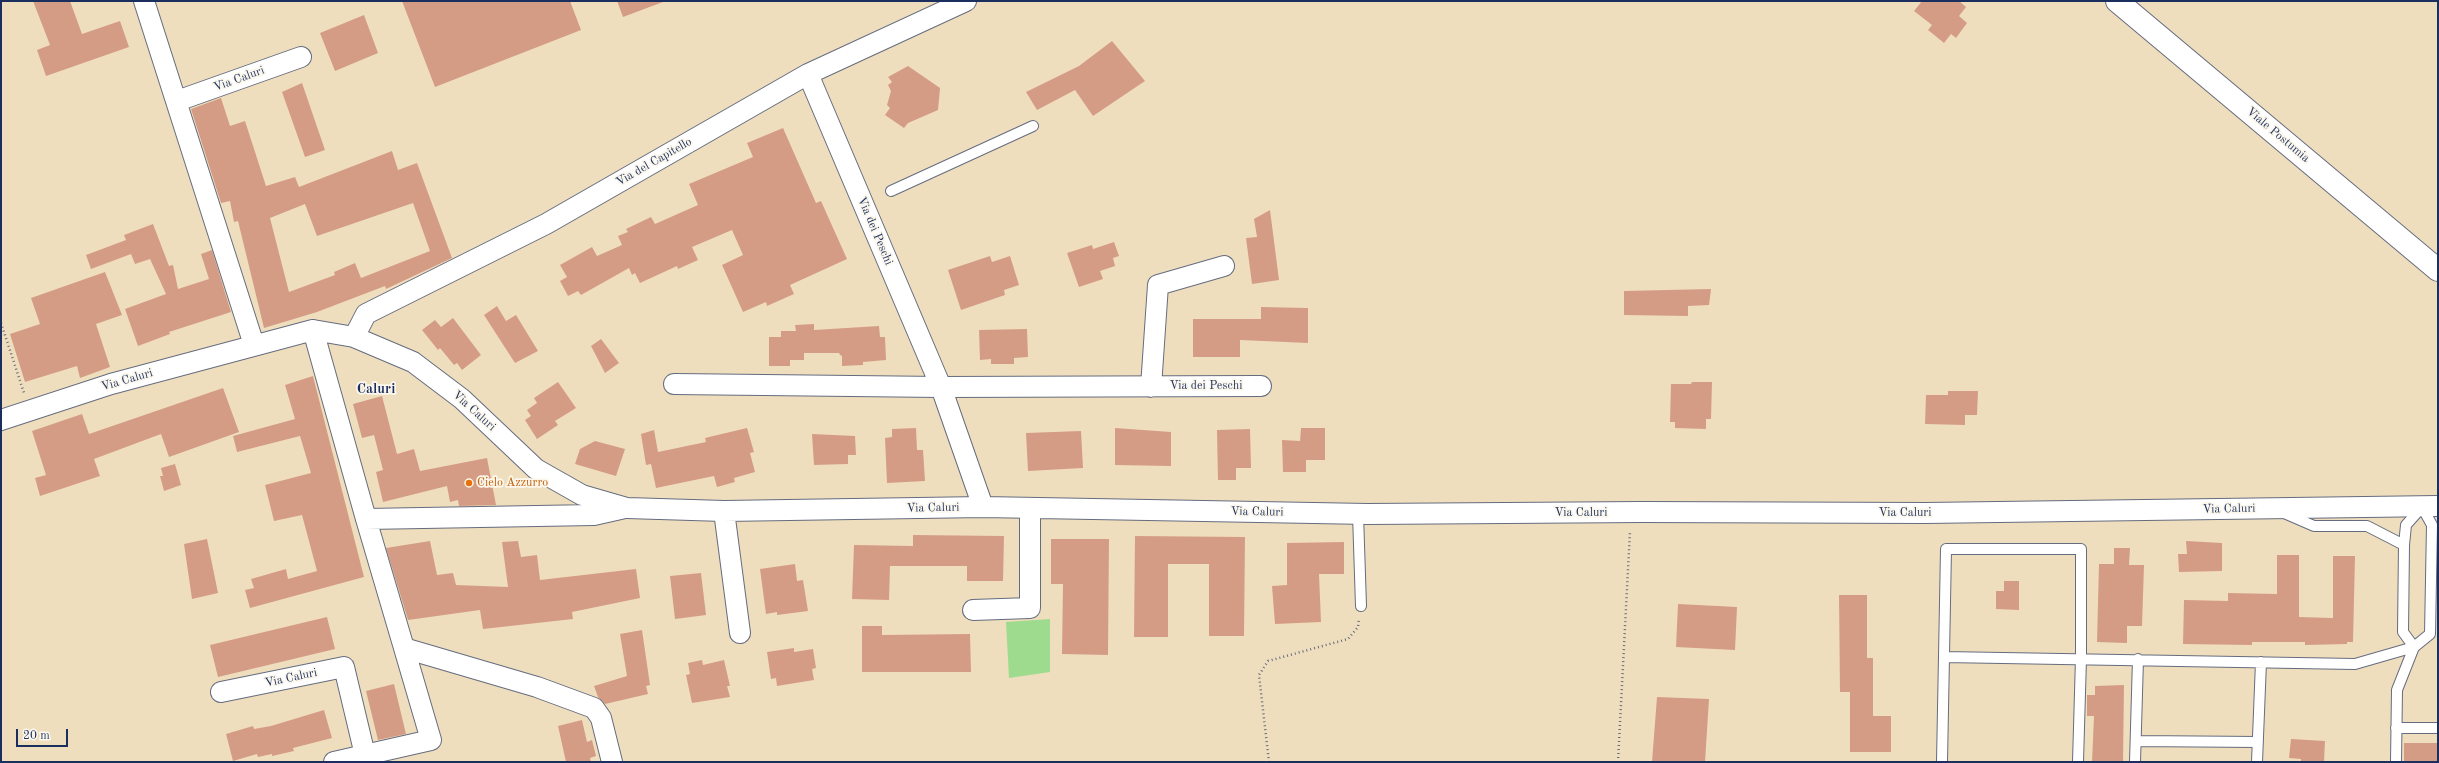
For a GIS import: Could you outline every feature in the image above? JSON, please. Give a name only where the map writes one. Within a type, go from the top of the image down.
[{"type":"main road","name":"Viale Postumia","points":[[2117,1],[2438,270]]},
{"type":"street","points":[[144,1],[178,101],[254,345]]},
{"type":"street","name":"Via del Capitello","points":[[354,337],[366,314],[546,224],[808,74],[966,1]]},
{"type":"street","name":"Via Caluri","points":[[178,101],[301,57]]},
{"type":"street","name":"Via dei Peschi","points":[[808,74],[941,387],[984,507]]},
{"type":"street","name":"Via dei Peschi","points":[[1151,387],[1158,286],[1224,266]]},
{"type":"street","points":[[313,330],[366,519],[431,740],[334,762]]},
{"type":"street","name":"Via Caluri","points":[[1,420],[111,384],[313,330],[354,337],[413,362],[462,399],[536,469],[582,494],[626,508]]},
{"type":"street","name":"Via dei Peschi","points":[[674,384],[941,387],[1261,386]]},
{"type":"street","name":"Via Caluri","points":[[366,519],[594,515],[626,508],[724,511],[984,507],[1358,514],[1631,512],[1925,513],[2430,507]]},
{"type":"street","points":[[973,610],[1030,608],[1030,508]]},
{"type":"street","points":[[724,511],[740,633]]},
{"type":"street","points":[[404,648],[537,688],[594,708],[600,718],[612,762]]},
{"type":"street","name":"Via Caluri","points":[[221,692],[344,667],[364,755]]},
{"type":"lane","points":[[891,191],[1034,126]]},
{"type":"lane","points":[[2414,648],[2404,632],[2404,545],[2406,525],[2430,507]]},
{"type":"lane","points":[[1944,657],[2081,658],[2355,664],[2414,648],[2430,634],[2432,525],[2430,507]]},
{"type":"lane","points":[[2275,509],[2314,526],[2367,526],[2404,545]]},
{"type":"lane","points":[[1358,514],[1361,606]]},
{"type":"lane","points":[[1942,762],[1946,549],[2082,549],[2078,762]]},
{"type":"lane","points":[[2431,571],[2438,561]]},
{"type":"lane","points":[[2396,762],[2397,690],[2414,648]]},
{"type":"lane","points":[[2135,762],[2138,659]]},
{"type":"lane","points":[[2257,762],[2261,662]]},
{"type":"lane","points":[[2396,728],[2438,728]]},
{"type":"lane","points":[[2136,741],[2258,742]]},
{"type":"path","points":[[1,323],[30,410]]},
{"type":"path","points":[[1618,762],[1631,512]]},
{"type":"path","points":[[1269,762],[1259,675],[1268,661],[1348,639],[1358,627],[1361,606]]},
{"type":"green space","points":[[1050,619],[1050,672],[1009,678],[1006,622]]},
{"type":"building","points":[[33,1],[70,1],[82,34],[120,21],[129,47],[46,76],[37,50],[50,45]]},
{"type":"building","points":[[402,1],[570,1],[581,30],[435,87]]},
{"type":"building","points":[[617,1],[663,1],[663,2],[623,17]]},
{"type":"building","points":[[1922,1],[1959,1],[1966,7],[1959,16],[1967,23],[1956,38],[1951,34],[1944,43],[1928,30],[1932,25],[1914,11]]},
{"type":"building","points":[[364,15],[378,53],[335,71],[320,33]]},
{"type":"building","points":[[1112,41],[1145,81],[1093,116],[1075,90],[1037,110],[1026,92],[1079,66]]},
{"type":"building","points":[[908,66],[940,88],[938,110],[908,123],[904,128],[885,115],[890,108],[887,105],[891,91],[888,85],[892,82],[888,77]]},
{"type":"building","points":[[302,83],[325,150],[305,157],[282,92]]},
{"type":"building","points":[[221,98],[230,126],[245,121],[266,186],[295,177],[299,187],[392,151],[398,170],[417,163],[452,258],[386,289],[385,286],[317,312],[264,328],[238,221],[234,222],[230,201],[221,203],[191,109]],"holes":[[[413,203],[430,251],[361,278],[355,263],[334,272],[335,275],[289,292],[270,218],[305,204],[317,236]]]},
{"type":"building","points":[[783,128],[816,203],[821,201],[847,259],[790,285],[794,294],[767,306],[766,302],[743,312],[722,265],[743,255],[732,230],[692,247],[698,260],[678,269],[677,266],[640,283],[635,273],[632,275],[629,268],[581,295],[578,291],[568,296],[560,281],[567,277],[560,265],[592,247],[597,256],[622,245],[618,236],[628,232],[626,229],[651,217],[655,224],[698,205],[689,184],[753,157],[747,143]]},
{"type":"building","points":[[1270,210],[1279,280],[1252,284],[1246,238],[1257,237],[1254,219]]},
{"type":"building","points":[[153,224],[169,266],[173,265],[178,289],[209,279],[201,254],[212,250],[231,312],[169,332],[170,334],[138,346],[125,309],[166,294],[150,259],[135,264],[131,254],[91,269],[86,255],[126,240],[124,235]]},
{"type":"building","points":[[1114,242],[1119,256],[1113,258],[1115,266],[1100,271],[1103,279],[1079,287],[1067,253],[1092,245],[1093,249]]},
{"type":"building","points":[[990,256],[992,262],[1010,256],[1019,285],[1004,290],[1005,295],[961,310],[948,270]]},
{"type":"building","points":[[105,272],[122,315],[96,324],[110,367],[80,378],[77,366],[25,382],[10,334],[40,324],[31,298]]},
{"type":"building","points":[[1711,289],[1709,305],[1688,306],[1688,316],[1624,315],[1624,291]]},
{"type":"building","points":[[497,306],[506,321],[516,315],[538,351],[515,363],[484,315]]},
{"type":"building","points":[[1261,307],[1308,308],[1308,343],[1240,340],[1240,357],[1193,357],[1193,319],[1261,319]]},
{"type":"building","points":[[453,318],[481,355],[462,370],[457,363],[454,365],[440,348],[438,350],[422,330],[435,320],[441,327]]},
{"type":"building","points":[[814,324],[814,330],[879,326],[880,337],[885,337],[886,360],[863,362],[863,365],[842,366],[842,356],[839,353],[804,353],[804,360],[790,360],[790,366],[769,366],[769,337],[781,337],[781,331],[796,331],[795,325]]},
{"type":"building","points":[[1027,329],[1028,357],[1014,358],[1014,364],[991,364],[991,359],[980,360],[979,330]]},
{"type":"building","points":[[601,339],[619,363],[605,373],[591,346]]},
{"type":"building","points":[[313,376],[364,577],[250,608],[245,590],[254,588],[251,579],[286,569],[288,579],[317,571],[302,515],[274,521],[265,485],[311,473],[300,436],[237,452],[233,436],[295,419],[285,385]]},
{"type":"building","points":[[558,382],[576,408],[555,421],[558,425],[537,439],[525,420],[531,416],[527,410],[537,403],[534,398]]},
{"type":"building","points":[[1692,382],[1712,382],[1711,419],[1706,419],[1706,429],[1675,428],[1675,422],[1670,422],[1671,384],[1691,384]]},
{"type":"building","points":[[223,388],[239,432],[169,457],[161,434],[94,459],[100,476],[40,496],[35,478],[46,475],[32,431],[82,414],[89,434]]},
{"type":"building","points":[[1948,391],[1978,391],[1977,415],[1965,415],[1965,425],[1925,424],[1926,395],[1948,395]]},
{"type":"building","points":[[382,396],[397,454],[414,449],[420,471],[487,458],[496,505],[459,506],[458,500],[450,502],[447,486],[383,502],[376,472],[383,470],[374,435],[362,438],[353,404]]},
{"type":"building","points":[[747,428],[754,452],[750,453],[755,472],[734,478],[735,482],[717,487],[714,476],[656,488],[651,464],[646,465],[641,434],[654,430],[658,452],[706,442],[705,438]]},
{"type":"building","points":[[916,428],[917,450],[923,450],[925,481],[887,483],[885,438],[892,437],[892,429]]},
{"type":"building","points":[[1115,428],[1171,432],[1171,466],[1115,465]]},
{"type":"building","points":[[1301,428],[1325,428],[1325,460],[1306,460],[1306,472],[1283,472],[1282,440],[1300,441]]},
{"type":"building","points":[[1250,429],[1251,468],[1236,468],[1236,480],[1218,480],[1217,430]]},
{"type":"building","points":[[1081,431],[1083,468],[1028,471],[1026,433]]},
{"type":"building","points":[[812,434],[855,436],[856,455],[848,455],[848,464],[814,465]]},
{"type":"building","points":[[595,441],[625,449],[616,476],[575,464],[580,449]]},
{"type":"building","points":[[175,464],[181,485],[164,491],[160,476],[163,476],[161,468]]},
{"type":"building","points":[[913,535],[1004,536],[1003,581],[967,581],[967,566],[890,566],[889,600],[852,599],[854,545],[913,546]]},
{"type":"building","points":[[1135,536],[1245,537],[1244,636],[1209,636],[1209,564],[1168,564],[1168,637],[1134,637]]},
{"type":"building","points":[[207,539],[218,593],[192,599],[184,544]]},
{"type":"building","points":[[1051,539],[1109,539],[1108,655],[1062,654],[1063,584],[1051,584]]},
{"type":"building","points":[[430,541],[437,575],[453,573],[456,585],[508,587],[502,542],[518,541],[521,557],[537,555],[540,580],[636,569],[640,598],[572,612],[573,619],[483,629],[480,610],[408,620],[386,548]]},
{"type":"building","points":[[2186,541],[2222,543],[2222,571],[2179,572],[2178,554],[2187,554]]},
{"type":"building","points":[[1344,542],[1344,574],[1319,574],[1321,622],[1275,624],[1272,586],[1287,585],[1287,543]]},
{"type":"building","points":[[2114,548],[2130,548],[2129,565],[2144,565],[2142,626],[2127,626],[2127,643],[2097,642],[2099,564],[2114,564]]},
{"type":"building","points":[[2277,555],[2299,555],[2299,617],[2333,618],[2333,556],[2355,556],[2353,642],[2347,642],[2347,644],[2305,645],[2305,642],[2252,642],[2252,645],[2183,644],[2184,600],[2228,601],[2228,593],[2277,594]]},
{"type":"building","points":[[795,564],[797,581],[803,580],[808,611],[777,615],[777,612],[766,614],[760,569]]},
{"type":"building","points":[[701,573],[706,615],[675,619],[670,576]]},
{"type":"building","points":[[2004,581],[2019,581],[2019,610],[1996,609],[1996,591],[2004,591]]},
{"type":"building","points":[[1839,595],[1867,595],[1867,658],[1873,658],[1873,716],[1891,716],[1891,752],[1850,752],[1850,692],[1840,692]]},
{"type":"building","points":[[1678,604],[1737,607],[1735,650],[1676,647]]},
{"type":"building","points":[[327,617],[335,649],[218,677],[210,645]]},
{"type":"building","points":[[862,626],[882,626],[882,635],[970,634],[971,672],[862,672]]},
{"type":"building","points":[[642,630],[650,685],[646,686],[648,694],[605,704],[598,697],[594,686],[627,676],[620,634]]},
{"type":"building","points":[[794,648],[794,652],[813,649],[816,668],[812,669],[814,680],[777,686],[776,678],[771,679],[767,652]]},
{"type":"building","points":[[702,660],[703,665],[724,660],[730,686],[727,686],[730,697],[692,703],[686,675],[690,674],[688,663]]},
{"type":"building","points":[[394,684],[406,734],[378,740],[366,691]]},
{"type":"building","points":[[2124,685],[2123,762],[2092,762],[2094,716],[2087,716],[2087,695],[2095,695],[2095,686]]},
{"type":"building","points":[[1657,697],[1709,699],[1705,762],[1652,762]]},
{"type":"building","points":[[324,710],[332,738],[293,748],[294,751],[272,756],[272,754],[258,757],[257,754],[233,761],[226,734],[253,726],[254,729],[271,726]]},
{"type":"building","points":[[582,720],[587,742],[592,740],[596,756],[590,758],[591,762],[566,762],[558,726]]},
{"type":"building","points":[[2291,739],[2325,741],[2324,762],[2301,762],[2301,759],[2289,758]]},
{"type":"building","points":[[2404,743],[2438,743],[2438,762],[2404,762]]},
{"type":"place","name":"Cielo Azzurro","points":[[469,483]]},
{"type":"district","name":"Caluri","points":[[376,389]]}]
